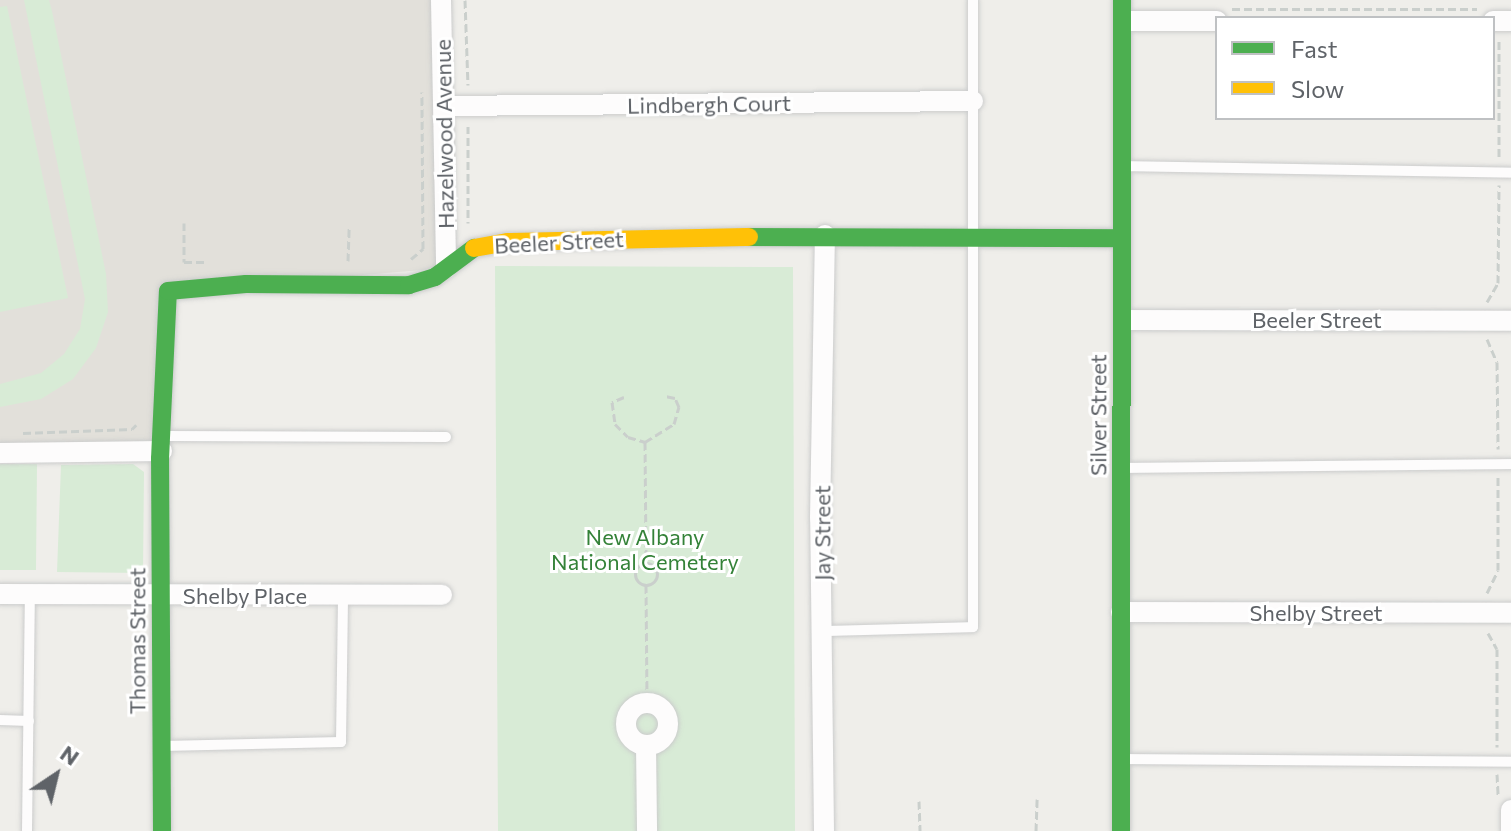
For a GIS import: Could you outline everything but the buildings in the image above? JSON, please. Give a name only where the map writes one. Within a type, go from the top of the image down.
[{"type":"street","name":"Hazelwood Avenue","points":[[441,0],[446,268]]},
{"type":"street","points":[[1123,10],[1220,15]]},
{"type":"street","name":"Silver Street","points":[[1121,831],[1123,10]]},
{"type":"street","name":"Lindbergh Court","points":[[444,106],[973,101]]},
{"type":"street","name":"Beeler Street","points":[[162,444],[168,291],[246,284],[409,285],[446,268],[472,248],[508,242],[825,235],[1122,238]]},
{"type":"street","name":"Jay Street","points":[[824,831],[825,235]]},
{"type":"street","name":"Beeler Street","points":[[1123,320],[1511,321]]},
{"type":"street","points":[[6,446],[162,444]]},
{"type":"street","name":"Thomas Street","points":[[162,444],[162,831]]},
{"type":"street","name":"Shelby Place","points":[[0,594],[442,595]]},
{"type":"street","name":"Shelby Street","points":[[1121,612],[1511,613]]},
{"type":"street","points":[[647,702],[660,707],[669,724],[664,737],[646,745],[629,736],[626,723],[635,706],[647,702]]},
{"type":"street","points":[[646,745],[647,831]]},
{"type":"street","points":[[1504,806],[1511,831]]},
{"type":"lane","points":[[822,631],[973,627],[976,236],[973,0]]},
{"type":"lane","points":[[1122,166],[1511,173]]},
{"type":"lane","points":[[162,444],[446,437]]},
{"type":"lane","points":[[1122,468],[1511,464]]},
{"type":"lane","points":[[27,831],[30,594]]},
{"type":"lane","points":[[161,746],[341,742],[343,595]]},
{"type":"lane","points":[[0,720],[29,721]]},
{"type":"lane","points":[[1121,759],[1511,762]]},
{"type":"path","points":[[465,0],[468,89]]},
{"type":"path","points":[[1220,15],[1498,9],[1501,21],[1498,283],[1481,307]]},
{"type":"path","points":[[409,260],[423,249],[422,80]]},
{"type":"path","points":[[184,223],[184,262]]},
{"type":"path","points":[[348,261],[349,226]]},
{"type":"path","points":[[333,261],[363,261]]},
{"type":"path","points":[[176,266],[184,262],[214,262]]},
{"type":"path","points":[[624,397],[612,402],[615,424],[628,437],[645,442],[674,424],[679,407],[675,398],[665,396]]},
{"type":"path","points":[[6,446],[29,430],[132,429],[138,420]]},
{"type":"path","points":[[645,442],[646,563],[657,574],[646,585]]},
{"type":"path","points":[[646,563],[635,572],[646,585],[647,702]]},
{"type":"path","points":[[1482,628],[1497,649],[1497,761],[1504,806]]},
{"type":"path","points":[[1036,831],[1037,799]]},
{"type":"path","points":[[919,801],[920,831]]},
{"type":"shaded area","points":[[0,0],[440,0],[446,268],[169,291],[162,451],[0,452]]},
{"type":"green space","points":[[24,0],[49,0],[52,11],[106,274],[108,312],[96,348],[73,379],[41,399],[0,407],[0,384],[41,373],[64,354],[80,329],[85,299]]},
{"type":"green space","points":[[7,6],[68,298],[0,312],[0,7]]},
{"type":"green space","name":"New Albany National Cemetery","points":[[495,266],[793,267],[795,831],[498,831]]},
{"type":"green space","points":[[0,464],[37,464],[36,570],[0,570]]},
{"type":"green space","points":[[133,464],[144,472],[143,573],[57,572],[61,465]]},
{"type":"traffic: fast","points":[[1121,831],[1122,0]]},
{"type":"traffic: fast","points":[[749,237],[1122,238]]},
{"type":"traffic: fast","points":[[162,831],[160,459],[168,291],[246,284],[409,285],[435,277],[474,248]]},
{"type":"traffic: slow","points":[[474,248],[508,242],[749,237]]}]
